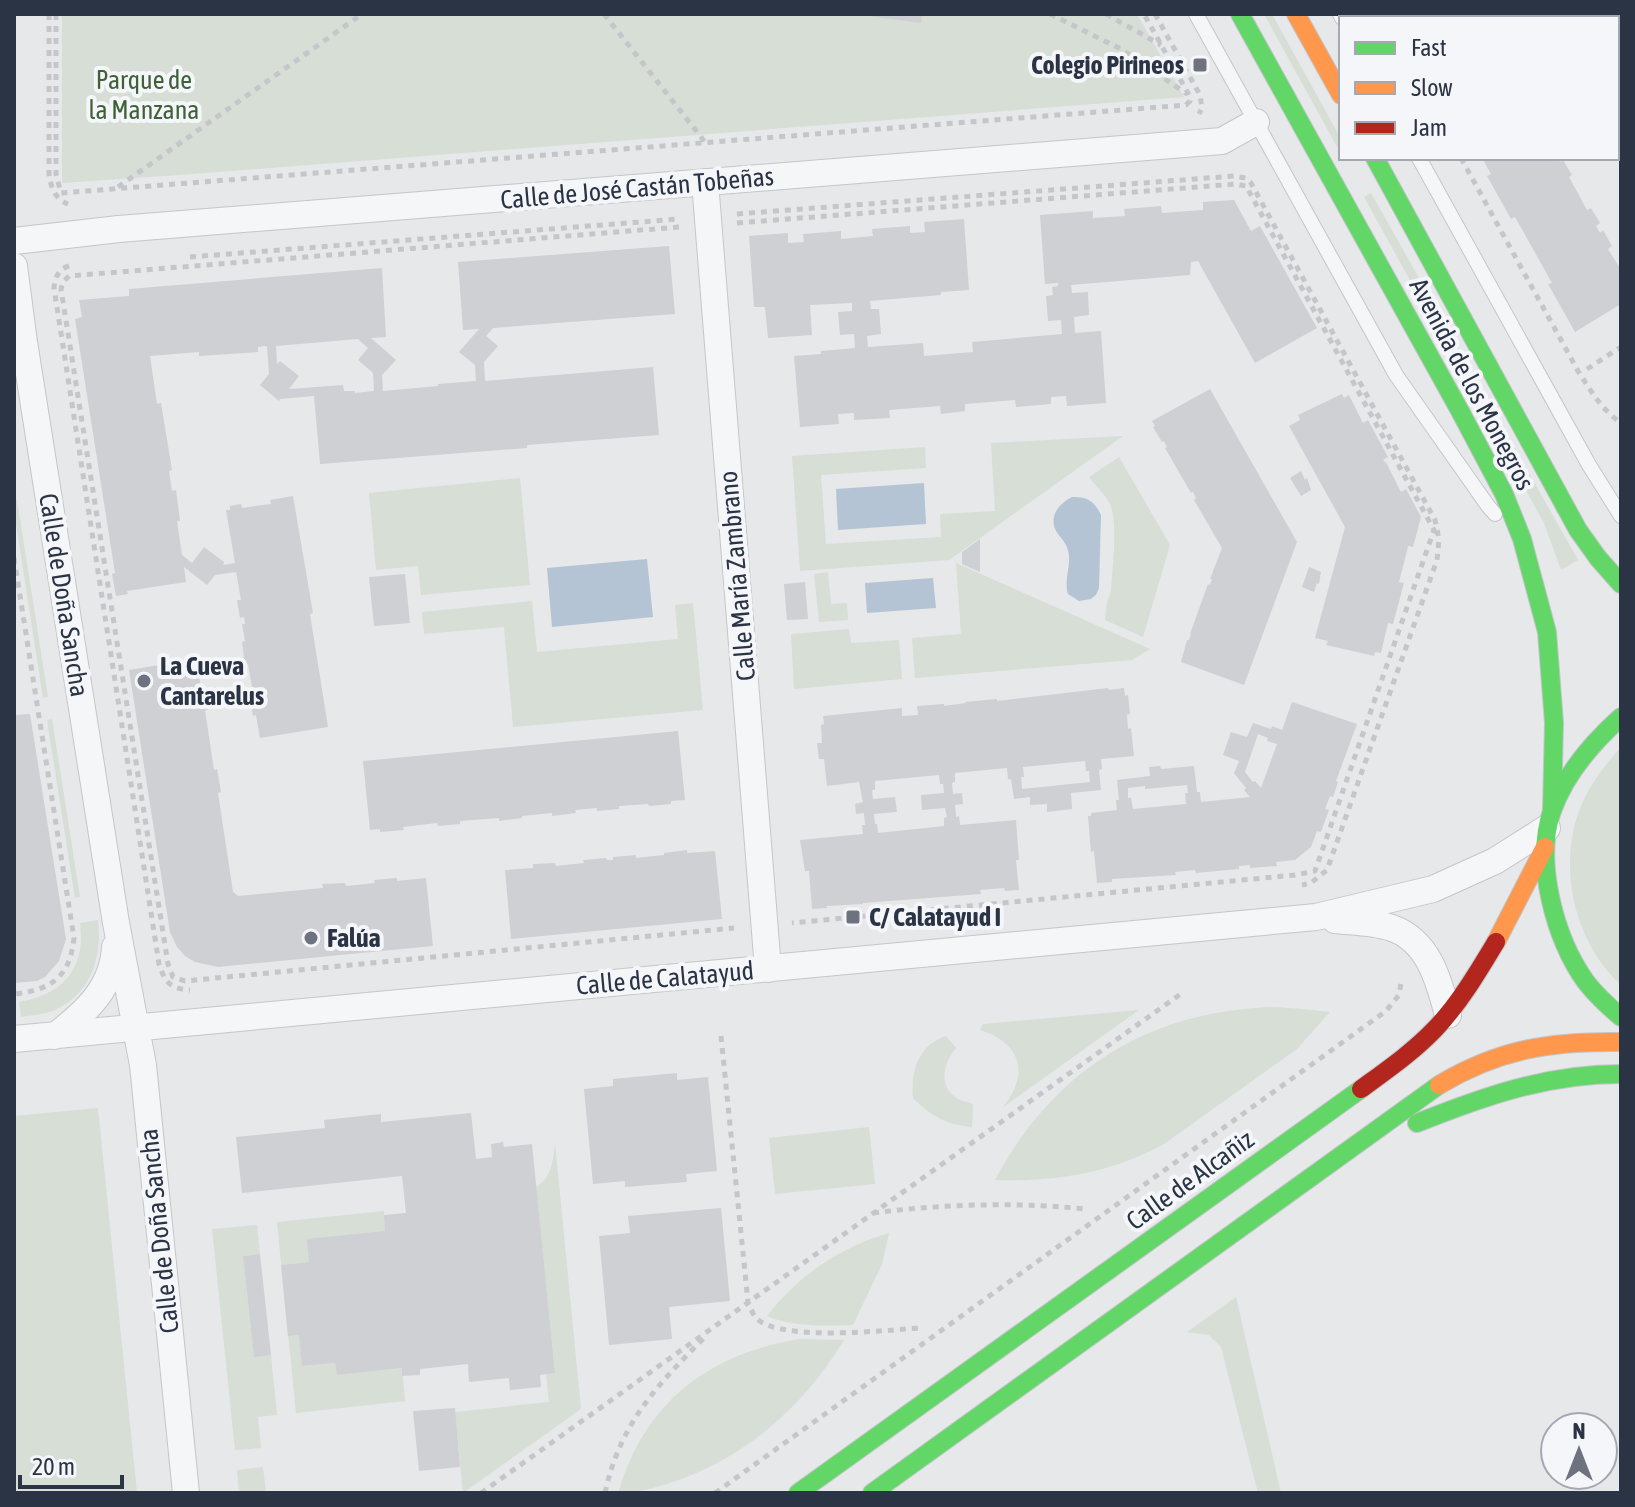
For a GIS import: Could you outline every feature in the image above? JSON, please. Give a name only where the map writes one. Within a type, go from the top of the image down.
[{"type":"main road","name":"Avenida de los Monegros","points":[[1240,14],[1460,411],[1504,494],[1522,539],[1547,632],[1552,679],[1554,723],[1548,884],[1553,911],[1562,938],[1579,971],[1598,997],[1621,1017]]},
{"type":"main road","points":[[1296,14],[1339,91]]},
{"type":"main road","name":"Avenida de los Monegros","points":[[1376,160],[1578,530],[1621,584]]},
{"type":"main road","name":"Calle de Alcañiz","points":[[798,1493],[1400,1061],[1427,1038],[1448,1015],[1485,962],[1517,905],[1566,781],[1601,736],[1621,717]]},
{"type":"main road","points":[[872,1493],[1440,1084],[1475,1065],[1507,1053],[1571,1043],[1621,1042]]},
{"type":"main road","points":[[1356,1146],[1480,1097],[1511,1088],[1576,1076],[1621,1074]]},
{"type":"street","name":"Calle de José Castán Tobeñas","points":[[14,241],[119,229],[1222,141],[1256,122]]},
{"type":"street","name":"Calle María Zambrano","points":[[705,182],[768,969]]},
{"type":"street","name":"Calle de Doña Sancha","points":[[14,266],[116,923],[143,1065],[186,1493]]},
{"type":"street","name":"Calle de Calatayud","points":[[14,1039],[1316,917],[1433,889],[1495,861],[1548,828]]},
{"type":"street","name":"Calle de Calatayud","points":[[1316,917],[1377,924],[1409,937],[1432,966],[1448,1015]]},
{"type":"street","name":"Calle de Doña Sancha","points":[[55,1036],[78,1019],[103,990],[114,956],[116,923]]},
{"type":"lane","points":[[1196,14],[1396,375],[1488,506],[1522,539]]},
{"type":"lane","points":[[1420,160],[1589,465],[1621,516]]},
{"type":"path","points":[[49,14],[49,174],[56,196],[74,206]]},
{"type":"path","points":[[56,14],[57,184],[61,193],[1186,105],[1190,101],[1189,95],[1144,14]]},
{"type":"path","points":[[115,189],[362,14]]},
{"type":"path","points":[[604,14],[706,143]]},
{"type":"path","points":[[1050,14],[1121,49],[1189,95]]},
{"type":"path","points":[[1106,14],[1162,46]]},
{"type":"path","points":[[1155,14],[1200,95],[1202,108],[1196,119]]},
{"type":"path","points":[[1462,160],[1584,382],[1597,403],[1621,423]]},
{"type":"path","points":[[1587,369],[1621,347]]},
{"type":"path","points":[[14,558],[74,938],[69,962],[55,981],[33,992],[14,994]]},
{"type":"path","points":[[715,1493],[1386,1011],[1399,995],[1402,975]]},
{"type":"path","points":[[481,1493],[1182,993]]},
{"type":"path","points":[[721,1036],[748,1302],[756,1318],[778,1329],[845,1332],[921,1328]]},
{"type":"path","points":[[872,1213],[1002,1204],[1086,1209]]},
{"type":"path","points":[[605,1493],[630,1425],[664,1379],[716,1325]]},
{"type":"green space","name":"Parque de la Manzana","points":[[62,14],[1137,14],[1184,97],[62,183]]},
{"type":"green space","points":[[1264,14],[1272,14],[1339,135],[1339,150]]},
{"type":"green space","points":[[1371,193],[1578,560],[1561,570],[1544,523],[1364,197]]},
{"type":"green space","points":[[1123,436],[949,560],[800,571],[792,456],[925,447],[926,468],[821,475],[826,544],[941,537],[940,514],[995,511],[991,443]]},
{"type":"green space","points":[[1119,457],[1170,545],[1143,637],[1105,620],[1111,591],[1114,520],[1109,502],[1089,477]]},
{"type":"green space","points":[[520,478],[530,585],[421,595],[418,566],[376,570],[369,493]]},
{"type":"green space","points":[[17,500],[48,697],[43,698],[14,510],[14,501]]},
{"type":"green space","points":[[956,563],[1150,649],[1132,660],[915,678],[912,638],[961,634]]},
{"type":"green space","points":[[828,572],[831,604],[847,603],[848,620],[819,622],[814,574]]},
{"type":"green space","points":[[532,601],[537,652],[678,639],[675,605],[693,603],[703,710],[513,727],[504,627],[424,634],[422,612]]},
{"type":"green space","points":[[849,629],[851,643],[899,640],[902,679],[794,689],[791,634]]},
{"type":"green space","points":[[52,719],[80,897],[75,898],[47,720]]},
{"type":"green space","points":[[1621,747],[1621,985],[1592,949],[1582,928],[1571,883],[1570,859],[1572,836],[1586,795]]},
{"type":"green space","points":[[98,920],[98,946],[93,970],[80,991],[55,1010],[21,1017],[19,1002],[48,993],[69,976],[79,953],[80,923]]},
{"type":"green space","points":[[1276,1007],[1330,1012],[1297,1049],[1164,1144],[1124,1162],[1082,1174],[995,1180],[1019,1141],[1046,1107],[1077,1077],[1110,1053],[1147,1034],[1187,1020],[1230,1011]]},
{"type":"green space","points":[[1139,1010],[1002,1108],[1016,1084],[1017,1062],[1005,1043],[980,1030],[983,1024]]},
{"type":"green space","points":[[946,1036],[956,1048],[945,1068],[945,1083],[953,1095],[973,1104],[972,1127],[940,1118],[913,1098],[913,1078],[918,1060],[936,1040]]},
{"type":"green space","points":[[98,1108],[137,1493],[14,1493],[14,1116]]},
{"type":"green space","points":[[869,1127],[875,1184],[775,1194],[769,1138]]},
{"type":"green space","points":[[555,1143],[581,1409],[463,1493],[455,1412],[549,1402],[546,1374],[555,1372],[536,1187],[549,1173]]},
{"type":"green space","points":[[384,1211],[385,1231],[309,1262],[281,1265],[277,1222]]},
{"type":"green space","points":[[257,1225],[260,1254],[243,1256],[254,1356],[271,1355],[277,1415],[258,1417],[261,1448],[235,1450],[212,1229]]},
{"type":"green space","points":[[889,1233],[882,1264],[853,1325],[798,1324],[767,1316],[779,1301],[821,1265],[853,1247]]},
{"type":"green space","points":[[1236,1297],[1281,1493],[1258,1493],[1221,1347],[1209,1335],[1187,1332]]},
{"type":"green space","points":[[299,1335],[303,1366],[335,1363],[337,1375],[402,1368],[405,1401],[296,1413],[288,1336]]},
{"type":"green space","points":[[799,1339],[844,1340],[813,1384],[776,1422],[733,1454],[709,1467],[660,1486],[618,1493],[645,1433],[684,1388],[736,1357]]},
{"type":"green space","points":[[263,1467],[266,1493],[239,1493],[237,1470]]},
{"type":"water","points":[[924,483],[926,524],[838,530],[836,489]]},
{"type":"water","points":[[1072,497],[1090,501],[1101,515],[1099,588],[1091,599],[1079,601],[1068,594],[1068,552],[1054,522],[1062,503]]},
{"type":"water","points":[[647,559],[653,617],[552,627],[547,568]]},
{"type":"water","points":[[933,578],[936,608],[867,613],[865,583]]},
{"type":"building","points":[[869,14],[922,14],[921,23]]},
{"type":"building","points":[[1621,14],[1621,62],[1619,16],[1561,16]]},
{"type":"building","points":[[1483,160],[1563,160],[1587,210],[1591,208],[1600,223],[1596,226],[1600,233],[1603,230],[1612,246],[1608,249],[1621,270],[1621,304],[1575,332],[1515,217],[1511,219],[1487,176],[1491,174]]},
{"type":"building","points":[[1234,200],[1251,231],[1260,226],[1317,328],[1255,363],[1198,261],[1191,262],[1190,275],[1071,285],[1072,293],[1088,292],[1089,315],[1074,317],[1075,333],[1101,331],[1106,403],[1067,406],[1066,396],[1051,397],[1051,404],[1016,407],[1015,400],[965,404],[965,411],[941,414],[940,406],[889,410],[890,418],[854,420],[854,413],[838,414],[839,424],[800,427],[794,356],[855,348],[854,334],[840,335],[838,312],[852,311],[852,303],[810,305],[812,335],[768,338],[765,307],[754,307],[749,236],[788,233],[788,243],[804,242],[803,234],[841,231],[841,239],[873,236],[872,229],[910,226],[910,233],[925,232],[924,222],[964,219],[969,290],[870,301],[871,309],[879,309],[881,334],[867,336],[868,347],[923,343],[924,356],[973,352],[972,342],[1062,334],[1061,320],[1048,321],[1046,296],[1053,295],[1052,287],[1058,286],[1058,283],[1045,284],[1040,215],[1093,211],[1093,218],[1125,216],[1124,209],[1161,206],[1162,213],[1203,210],[1203,202]]},
{"type":"building","points":[[669,246],[675,314],[493,328],[486,336],[498,346],[484,362],[485,381],[653,367],[659,435],[320,464],[314,396],[279,401],[260,385],[269,374],[267,346],[258,347],[258,352],[150,356],[172,470],[169,471],[172,491],[176,490],[182,555],[192,563],[204,547],[224,562],[223,565],[235,563],[226,510],[241,504],[242,508],[271,504],[270,500],[293,496],[328,727],[260,738],[249,693],[253,693],[248,664],[245,665],[242,624],[245,624],[244,617],[240,618],[237,600],[241,600],[236,572],[215,575],[207,585],[184,567],[186,582],[127,591],[128,594],[116,596],[75,319],[82,317],[79,300],[129,296],[129,289],[382,268],[386,337],[371,338],[396,360],[382,375],[383,391],[438,386],[476,381],[475,365],[459,352],[479,329],[463,330],[458,262]],"holes":[[[358,339],[368,348],[358,360],[373,373],[374,391],[344,391],[343,385],[289,389],[299,376],[280,361],[277,364],[276,346]]]},
{"type":"building","points":[[1210,389],[1297,542],[1244,685],[1181,662],[1222,548],[1152,421]]},
{"type":"building","points":[[1342,394],[1344,398],[1349,395],[1363,423],[1368,420],[1388,457],[1383,460],[1401,492],[1406,489],[1421,517],[1413,547],[1408,546],[1399,582],[1404,583],[1393,624],[1388,623],[1381,653],[1375,652],[1374,656],[1326,645],[1328,641],[1315,638],[1345,527],[1289,426],[1300,420],[1298,415]]},
{"type":"building","points":[[1301,471],[1311,490],[1301,496],[1290,478]]},
{"type":"building","points":[[980,539],[980,572],[962,564],[962,552]]},
{"type":"building","points":[[1309,567],[1321,572],[1314,592],[1302,587]]},
{"type":"building","points":[[405,574],[410,623],[374,626],[369,577]]},
{"type":"building","points":[[805,582],[808,619],[787,620],[784,584]]},
{"type":"building","points":[[196,659],[208,710],[205,710],[214,770],[217,769],[221,792],[218,793],[233,892],[238,896],[323,888],[322,884],[345,883],[346,886],[375,883],[374,880],[426,878],[433,946],[218,967],[195,962],[177,947],[170,932],[129,670]]},
{"type":"building","points":[[1124,688],[1125,696],[1128,695],[1128,729],[1131,728],[1134,756],[1101,759],[1101,790],[1071,793],[1072,809],[1047,812],[1047,804],[1030,805],[1030,797],[1014,799],[1007,768],[955,773],[953,794],[962,793],[963,804],[955,805],[960,825],[1016,820],[1019,890],[980,890],[981,894],[812,909],[809,871],[805,871],[800,840],[863,834],[862,825],[865,825],[864,813],[856,814],[855,804],[863,802],[859,782],[827,786],[824,759],[819,759],[817,743],[822,743],[823,716],[902,708],[902,716],[918,715],[917,706]],"holes":[[[1085,761],[1090,782],[1022,789],[1023,767]],[[939,775],[944,793],[921,795],[922,810],[945,808],[947,817],[944,818],[944,826],[878,833],[874,814],[897,812],[895,797],[873,799],[875,781]]]},
{"type":"building","points":[[1292,702],[1357,724],[1333,797],[1330,796],[1325,809],[1329,810],[1321,832],[1317,831],[1311,847],[1295,860],[1276,862],[1277,866],[1250,868],[1250,865],[1196,873],[1195,870],[1175,872],[1176,875],[1112,879],[1112,882],[1097,883],[1088,816],[1117,810],[1117,780],[1150,776],[1149,767],[1194,766],[1201,802],[1250,797],[1234,773],[1239,761],[1223,755],[1231,732],[1247,737],[1253,723],[1282,730]],"holes":[[[1258,734],[1277,744],[1261,788],[1245,772]],[[1187,785],[1186,804],[1133,809],[1131,798],[1128,798],[1128,788]]]},
{"type":"building","points":[[30,714],[66,939],[59,961],[45,977],[37,981],[14,983],[14,715]]},
{"type":"building","points":[[678,731],[685,800],[597,811],[597,808],[575,810],[576,813],[552,816],[552,813],[499,821],[499,818],[460,821],[460,824],[438,826],[437,823],[403,827],[404,830],[370,830],[363,761]]},
{"type":"building","points":[[687,850],[687,853],[715,851],[722,919],[511,939],[505,870],[533,868],[533,864],[555,863],[556,866],[584,863],[583,860],[613,860],[613,857],[636,855],[636,858]]},
{"type":"building","points":[[677,1073],[677,1080],[708,1077],[717,1171],[686,1174],[687,1182],[625,1187],[625,1181],[593,1184],[584,1089],[613,1086],[613,1079]]},
{"type":"building","points":[[471,1113],[476,1159],[492,1157],[491,1144],[503,1142],[504,1147],[532,1144],[555,1373],[540,1375],[541,1387],[510,1390],[509,1378],[469,1382],[468,1364],[420,1369],[420,1375],[402,1376],[402,1368],[337,1375],[335,1363],[302,1366],[299,1335],[288,1336],[281,1265],[309,1262],[307,1239],[385,1231],[384,1215],[406,1213],[402,1176],[242,1193],[236,1137],[325,1128],[324,1120],[381,1114],[381,1122]]},
{"type":"building","points":[[721,1208],[730,1301],[669,1307],[672,1339],[609,1345],[599,1236],[630,1233],[628,1216]]},
{"type":"building","points":[[260,1254],[271,1355],[254,1357],[243,1256]]},
{"type":"building","points":[[455,1408],[460,1467],[419,1471],[413,1411]]},
{"type":"traffic: fast","points":[[1240,14],[1460,411],[1504,494],[1522,539],[1547,632],[1554,723],[1552,810]]},
{"type":"traffic: fast","points":[[1376,160],[1578,530],[1621,584]]},
{"type":"traffic: fast","points":[[1621,717],[1590,748],[1564,784],[1552,811],[1545,853],[1551,900],[1565,944],[1586,982],[1621,1017]]},
{"type":"traffic: fast","points":[[1417,1123],[1517,1088],[1567,1078],[1621,1074]]},
{"type":"traffic: fast","points":[[872,1493],[1439,1085]]},
{"type":"traffic: fast","points":[[798,1493],[1361,1089]]},
{"type":"traffic: slow","points":[[1296,14],[1339,91]]},
{"type":"traffic: slow","points":[[1496,942],[1545,847]]},
{"type":"traffic: slow","points":[[1439,1085],[1504,1055],[1571,1043],[1621,1042]]},
{"type":"traffic: jam","points":[[1361,1089],[1435,1029],[1460,998],[1496,942]]},
{"type":"place","name":"Colegio Pirineos","points":[[1200,65]]},
{"type":"place","name":"La Cueva Cantarelus","points":[[144,681]]},
{"type":"place","name":"C/ Calatayud I","points":[[853,917]]},
{"type":"place","name":"Falúa","points":[[311,938]]}]
